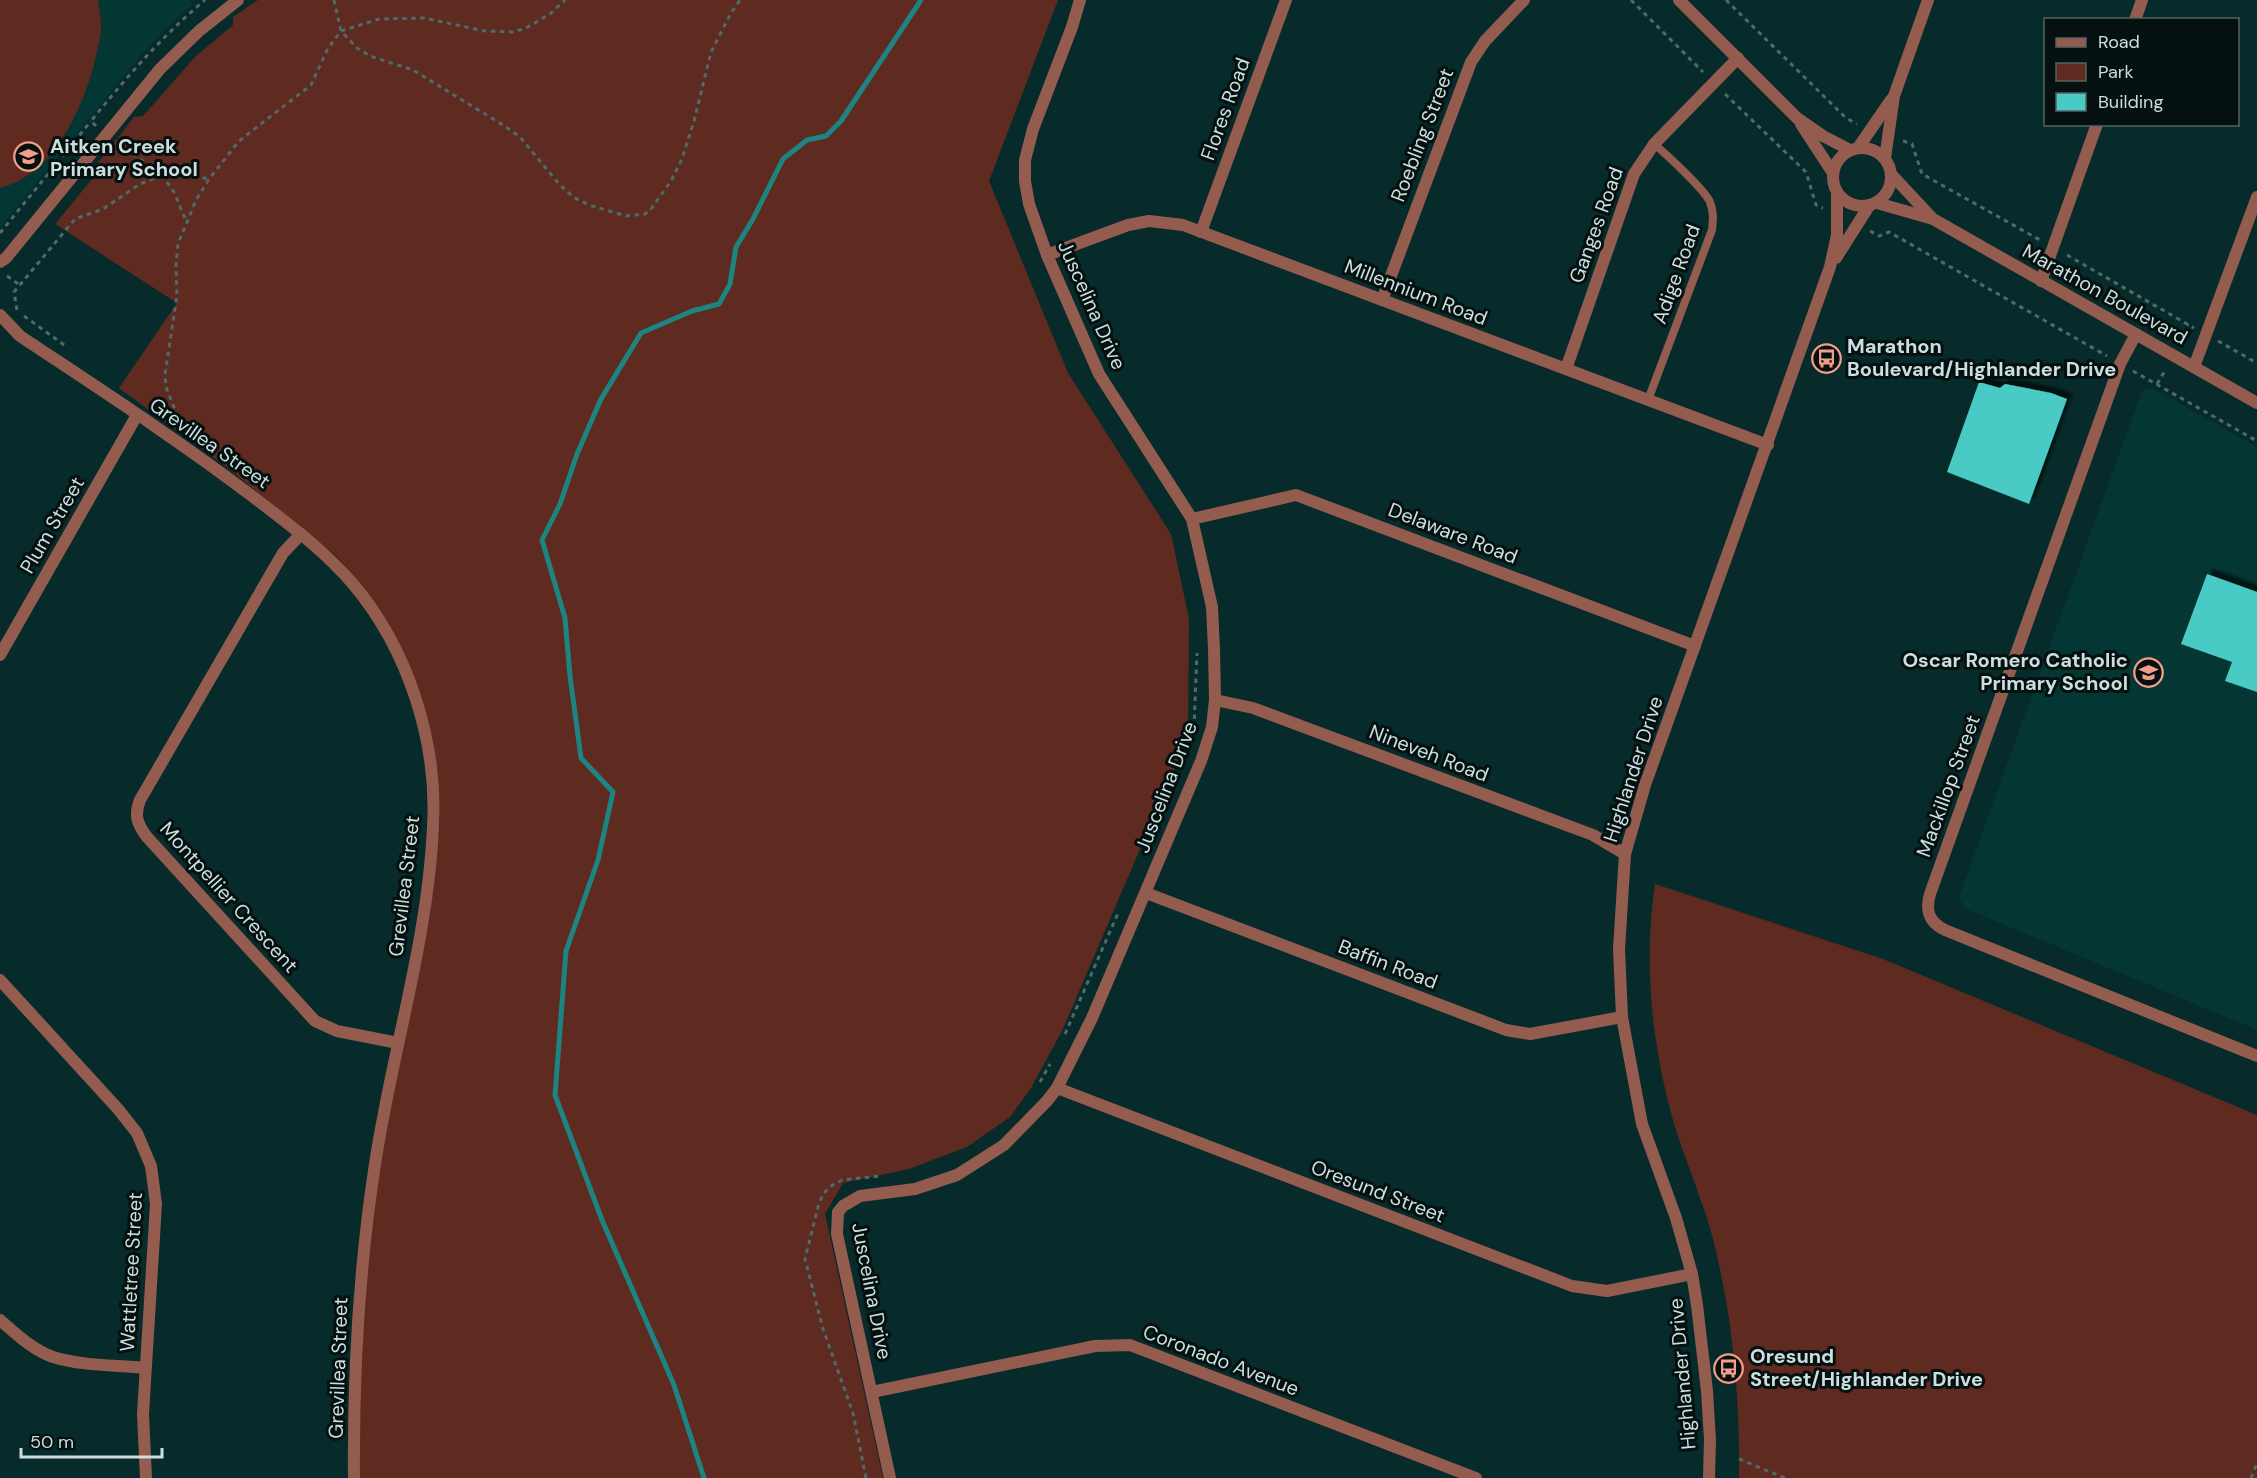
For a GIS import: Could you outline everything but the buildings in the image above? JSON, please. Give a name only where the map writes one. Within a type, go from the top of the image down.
[{"type":"street","points":[[2,267],[160,69],[199,31],[237,0]]},
{"type":"street","name":"Juscelina Drive","points":[[890,1478],[837,1234],[838,1212],[843,1206],[860,1196],[915,1188],[944,1180],[970,1168],[1004,1145],[1047,1101],[1057,1088],[1092,1018],[1202,761],[1212,727],[1215,700],[1212,607],[1192,519],[1099,374],[1084,344],[1047,255],[1029,204],[1024,181],[1025,160],[1033,129],[1080,0]]},
{"type":"street","name":"Flores Road","points":[[1201,232],[1287,0]]},
{"type":"street","name":"Roebling Street","points":[[1382,300],[1471,62],[1485,41],[1524,0]]},
{"type":"street","points":[[1679,0],[1797,118],[1823,136],[1854,149],[1868,148],[1885,158]]},
{"type":"street","points":[[1894,96],[1854,149],[1839,159],[1833,173],[1837,193],[1851,205],[1873,204],[1889,190],[1891,174],[1885,158],[1894,96],[1928,0]]},
{"type":"street","points":[[2136,18],[2142,0]]},
{"type":"street","name":"Ganges Road","points":[[1566,369],[1634,174],[1654,144],[1738,58]]},
{"type":"street","points":[[1797,118],[1833,173]]},
{"type":"street","points":[[2041,281],[2096,126]]},
{"type":"street","name":"Marathon Boulevard","points":[[1891,174],[1933,219]]},
{"type":"street","name":"Highlander Drive","points":[[1709,1478],[1710,1440],[1702,1330],[1692,1274],[1676,1218],[1642,1124],[1631,1075],[1622,1017],[1619,949],[1625,854],[1645,785],[1768,446],[1830,267],[1837,235],[1837,193]]},
{"type":"street","points":[[2194,367],[2257,197]]},
{"type":"street","name":"Highlander Drive","points":[[1830,267],[1873,204]]},
{"type":"street","name":"Marathon Boulevard","points":[[1873,204],[1933,219],[2257,403]]},
{"type":"street","name":"Millennium Road","points":[[1047,255],[1128,225],[1149,221],[1167,222],[1201,232],[1768,446]]},
{"type":"street","name":"Grevillea Street","points":[[0,315],[20,336],[190,451],[301,534],[332,562],[354,585],[382,626],[416,699],[428,747],[434,824],[422,926],[375,1163],[364,1243],[354,1391],[354,1478]]},
{"type":"street","name":"Grevillea Street","points":[[0,330],[20,336]]},
{"type":"street","name":"Mackillop Street","points":[[2136,334],[2120,364],[1930,894],[1927,903],[1928,914],[1936,925],[1945,930],[2257,1056]]},
{"type":"street","name":"Plum Street","points":[[0,655],[137,415]]},
{"type":"street","name":"Delaware Road","points":[[1192,519],[1296,495],[1695,646]]},
{"type":"street","name":"Montpellier Crescent","points":[[301,534],[283,553],[140,800],[136,818],[147,837],[315,1021],[337,1031],[398,1043]]},
{"type":"street","name":"Nineveh Road","points":[[1215,700],[1253,708],[1539,814],[1593,835],[1625,854]]},
{"type":"street","name":"Baffin Road","points":[[1146,893],[1506,1030],[1530,1034],[1622,1017]]},
{"type":"street","name":"Wattletree Street","points":[[0,980],[118,1109],[137,1133],[146,1150],[155,1183],[156,1204],[143,1414],[146,1478]]},
{"type":"street","name":"Oresund Street","points":[[1057,1088],[1572,1286],[1607,1291],[1692,1274]]},
{"type":"street","points":[[0,1320],[27,1343],[53,1356],[79,1362],[146,1368]]},
{"type":"street","name":"Coronado Avenue","points":[[872,1392],[1095,1346],[1130,1345],[1476,1478]]},
{"type":"lane","name":"Adige Road","points":[[1648,400],[1712,230],[1714,214],[1709,199],[1654,144]]},
{"type":"path","points":[[0,233],[141,60],[174,25],[205,0]]},
{"type":"path","points":[[334,0],[341,31],[357,48],[370,56],[413,70],[503,124],[520,137],[559,184],[573,197],[589,206],[626,216],[645,214],[671,181],[694,121],[711,52],[740,0]]},
{"type":"path","points":[[171,419],[181,426],[166,387],[165,374],[177,296],[178,244],[186,220],[209,179],[239,141],[311,85],[328,48],[341,31],[379,19],[424,18],[485,31],[513,32],[526,28],[550,14],[566,0]]},
{"type":"path","points":[[1631,0],[1806,172],[1816,205],[1838,215]]},
{"type":"path","points":[[1726,0],[1846,118],[1870,130]]},
{"type":"path","points":[[91,121],[162,175],[174,192],[186,220]]},
{"type":"path","points":[[1888,136],[1912,144],[1922,174],[2257,363]]},
{"type":"path","points":[[74,352],[18,312],[14,292],[75,219],[103,209],[140,184],[162,175],[209,179]]},
{"type":"path","points":[[1857,225],[1879,236],[1889,232],[2257,441]]},
{"type":"path","points":[[2,267],[20,285]]},
{"type":"path","points":[[1193,735],[1196,718],[1197,651]]},
{"type":"path","points":[[1064,1035],[1123,901]]},
{"type":"path","points":[[1035,1091],[1050,1064]]},
{"type":"path","points":[[866,1478],[853,1413],[823,1329],[805,1259],[818,1207],[823,1194],[831,1186],[842,1180],[889,1176]]},
{"type":"path","points":[[1739,1459],[1785,1478]]},
{"type":"path","points":[[2251,1478],[2257,1463]]},
{"type":"shaded area","name":"Aitken Creek Primary School","points":[[0,0],[189,0],[193,4],[135,62],[0,228]]},
{"type":"shaded area","name":"Oscar Romero Catholic Primary School","points":[[2152,388],[2257,447],[2257,1030],[1964,908],[1959,897],[2142,391]]},
{"type":"green space","name":"Aitken Creek Primary School","points":[[0,0],[98,0],[101,28],[85,92],[65,133],[37,168],[20,180],[0,188]]},
{"type":"green space","points":[[258,0],[1058,0],[989,181],[1068,373],[1171,534],[1189,619],[1188,737],[1063,1029],[1031,1088],[1010,1117],[967,1147],[909,1169],[843,1183],[825,1214],[883,1478],[358,1478],[357,1375],[371,1206],[430,913],[436,861],[440,818],[438,778],[432,737],[409,664],[387,623],[358,581],[337,557],[224,465],[119,388],[177,303],[55,224],[97,173],[98,163],[134,117],[143,116],[195,57],[233,25],[233,17]]},
{"type":"green space","points":[[1655,884],[1883,959],[2257,1115],[2257,1478],[1739,1478],[1734,1358],[1726,1298],[1709,1225],[1675,1127],[1655,1037],[1650,945]]},
{"type":"waterway","points":[[704,1478],[674,1385],[602,1220],[555,1095],[566,951],[598,860],[613,792],[581,758],[565,618],[542,540],[560,504],[577,454],[601,399],[641,333],[692,311],[719,304],[730,284],[736,247],[753,219],[783,159],[807,140],[826,136],[841,121],[921,0]]},
{"type":"place","name":"Aitken Creek Primary School","points":[[29,157]]},
{"type":"place","name":"Marathon Boulevard/Highlander Drive","points":[[1826,358]]},
{"type":"place","name":"Oscar Romero Catholic Primary School","points":[[2149,672]]},
{"type":"place","name":"Oresund Street/Highlander Drive","points":[[1729,1368]]}]
